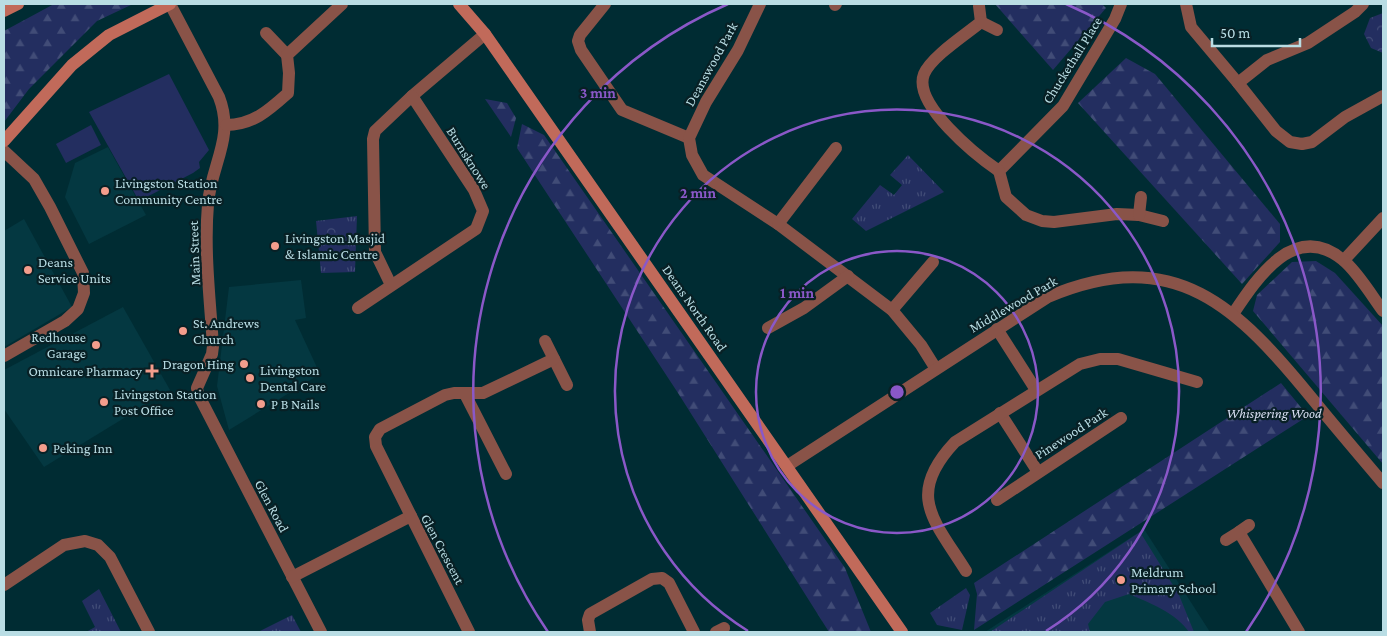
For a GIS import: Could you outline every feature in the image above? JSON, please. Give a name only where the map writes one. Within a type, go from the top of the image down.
[{"type":"street","points":[[4,11],[18,4]]},
{"type":"street","points":[[4,141],[72,65],[109,35],[170,4]]},
{"type":"street","name":"Main Street","points":[[170,4],[220,97],[225,111],[226,125],[221,154],[211,177],[208,205],[207,250],[213,346],[212,354],[197,388],[198,394]]},
{"type":"street","points":[[287,55],[318,20],[342,4]]},
{"type":"street","name":"Deans North Road","points":[[459,4],[485,34],[902,632]]},
{"type":"street","points":[[605,4],[580,35],[578,41],[581,50],[622,110],[689,138],[692,155],[703,175],[778,224],[892,310],[921,345],[936,369]]},
{"type":"street","name":"Deanswood Park","points":[[689,138],[706,102],[738,50],[760,4]]},
{"type":"street","name":"Chuckethall Place","points":[[999,170],[1064,106],[1115,19],[1121,4]]},
{"type":"street","points":[[1186,4],[1191,27],[1276,131],[1290,142],[1302,144],[1312,142],[1345,117],[1383,96]]},
{"type":"street","points":[[1238,83],[1267,60],[1308,43],[1355,12],[1363,4]]},
{"type":"street","points":[[979,6],[981,22]]},
{"type":"street","points":[[981,22],[928,67],[922,84],[924,93],[946,124],[975,154],[999,170],[1006,197],[1026,215],[1042,221],[1054,222],[1117,214],[1139,215],[1163,221]]},
{"type":"street","points":[[981,22],[997,30]]},
{"type":"street","points":[[226,125],[241,125],[265,114],[288,93],[290,73],[287,55],[266,33]]},
{"type":"street","points":[[391,285],[375,252],[373,139],[375,131],[412,96],[485,34]]},
{"type":"street","name":"Burnsknowe","points":[[358,308],[476,229],[483,211],[474,190],[412,96]]},
{"type":"street","points":[[778,224],[836,148]]},
{"type":"street","points":[[4,152],[34,179],[50,207],[82,273],[84,293],[78,309],[65,321],[4,356]]},
{"type":"street","points":[[1139,215],[1141,197]]},
{"type":"street","points":[[1344,260],[1383,218]]},
{"type":"street","points":[[1234,314],[1256,279],[1285,253],[1314,247],[1329,251],[1344,260],[1383,311]]},
{"type":"street","points":[[892,310],[933,262]]},
{"type":"street","points":[[768,328],[804,308],[848,276]]},
{"type":"street","name":"Middlewood Park","points":[[787,466],[1048,297],[1077,285],[1107,278],[1138,277],[1167,280],[1202,293],[1234,314],[1287,367],[1383,483]]},
{"type":"street","points":[[997,329],[1036,390]]},
{"type":"street","points":[[545,341],[567,386]]},
{"type":"street","points":[[411,516],[376,446],[375,437],[380,429],[444,395],[483,393],[554,359]]},
{"type":"street","points":[[966,571],[931,516],[928,496],[930,476],[940,458],[955,442],[1080,364],[1100,359],[1118,359],[1197,382]]},
{"type":"street","name":"Glen Road","points":[[198,394],[321,632]]},
{"type":"street","points":[[465,394],[506,474]]},
{"type":"street","name":"Pinewood Park","points":[[1000,413],[1038,472]]},
{"type":"street","name":"Pinewood Park","points":[[997,500],[1121,418]]},
{"type":"street","name":"Glen Crescent","points":[[292,577],[411,516],[468,632]]},
{"type":"street","points":[[1226,540],[1244,529],[1299,632]]},
{"type":"street","points":[[4,585],[64,545],[85,541],[98,545],[110,557],[149,632]]},
{"type":"street","points":[[590,632],[588,620],[590,614],[652,579],[662,578],[669,583],[694,632]]},
{"type":"shaded area","points":[[108,147],[146,215],[89,244],[65,197],[75,163]]},
{"type":"shaded area","points":[[24,219],[72,307],[4,347],[4,231]]},
{"type":"shaded area","points":[[301,280],[306,318],[295,320],[320,374],[229,430],[217,386],[229,287]]},
{"type":"shaded area","points":[[123,307],[170,390],[44,467],[4,409],[4,370]]},
{"type":"shaded area","name":"Meldrum Primary School","points":[[1144,529],[1210,632],[985,632]]},
{"type":"green space","points":[[54,4],[133,4],[97,21],[29,89],[4,122],[4,31]]},
{"type":"green space","points":[[995,4],[1102,4],[1106,8],[1053,70]]},
{"type":"green space","points":[[1383,13],[1383,53],[1371,48],[1364,34],[1370,18]]},
{"type":"green space","points":[[1126,58],[1155,74],[1280,224],[1280,242],[1242,284],[1078,103]]},
{"type":"green space","points":[[169,74],[209,150],[199,162],[200,168],[139,201],[89,112]]},
{"type":"green space","points":[[485,99],[507,103],[516,118],[511,137]]},
{"type":"green space","points":[[522,124],[544,135],[845,568],[871,632],[829,632],[678,393],[517,148]]},
{"type":"green space","points":[[91,125],[101,145],[66,163],[56,144]]},
{"type":"green space","points":[[908,155],[944,192],[866,231],[852,219],[880,185],[894,195],[902,185],[890,175]]},
{"type":"green space","points":[[357,216],[355,272],[321,273],[316,221]]},
{"type":"green space","points":[[338,225],[345,229],[349,244],[330,250],[330,254],[322,256],[319,248],[326,245],[322,230]]},
{"type":"green space","points":[[1316,261],[1335,273],[1383,326],[1383,464],[1253,311],[1257,295],[1292,262]]},
{"type":"green space","name":"Whispering Wood","points":[[1281,383],[1308,416],[974,630],[977,594],[974,583]]},
{"type":"green space","name":"Meldrum Primary School","points":[[1140,532],[1179,595],[1194,632],[1189,632],[1177,619],[1162,609],[1129,594],[1105,602],[1088,624],[1090,632],[990,632]]},
{"type":"green space","points":[[966,588],[970,595],[962,630],[937,625],[930,613]]},
{"type":"green space","points":[[99,589],[121,632],[86,632],[95,627],[82,601]]},
{"type":"green space","points":[[292,615],[301,632],[258,632]]},
{"type":"place","name":"Livingston Station Community Centre","points":[[105,191]]},
{"type":"place","name":"Livingston Masjid & Islamic Centre","points":[[275,246]]},
{"type":"place","name":"Deans Service Units","points":[[28,270]]},
{"type":"place","name":"St. Andrews Church","points":[[183,331]]},
{"type":"place","name":"Redhouse Garage","points":[[96,345]]},
{"type":"place","name":"Dragon Hing","points":[[244,364]]},
{"type":"place","name":"Omnicare Pharmacy","points":[[152,371]]},
{"type":"place","name":"Livingston Dental Care","points":[[250,378]]},
{"type":"place","name":"Livingston Station Post Office","points":[[104,402]]},
{"type":"place","name":"P B Nails","points":[[261,404]]},
{"type":"place","name":"Peking Inn","points":[[43,448]]},
{"type":"place","name":"Meldrum Primary School","points":[[1121,580]]}]
